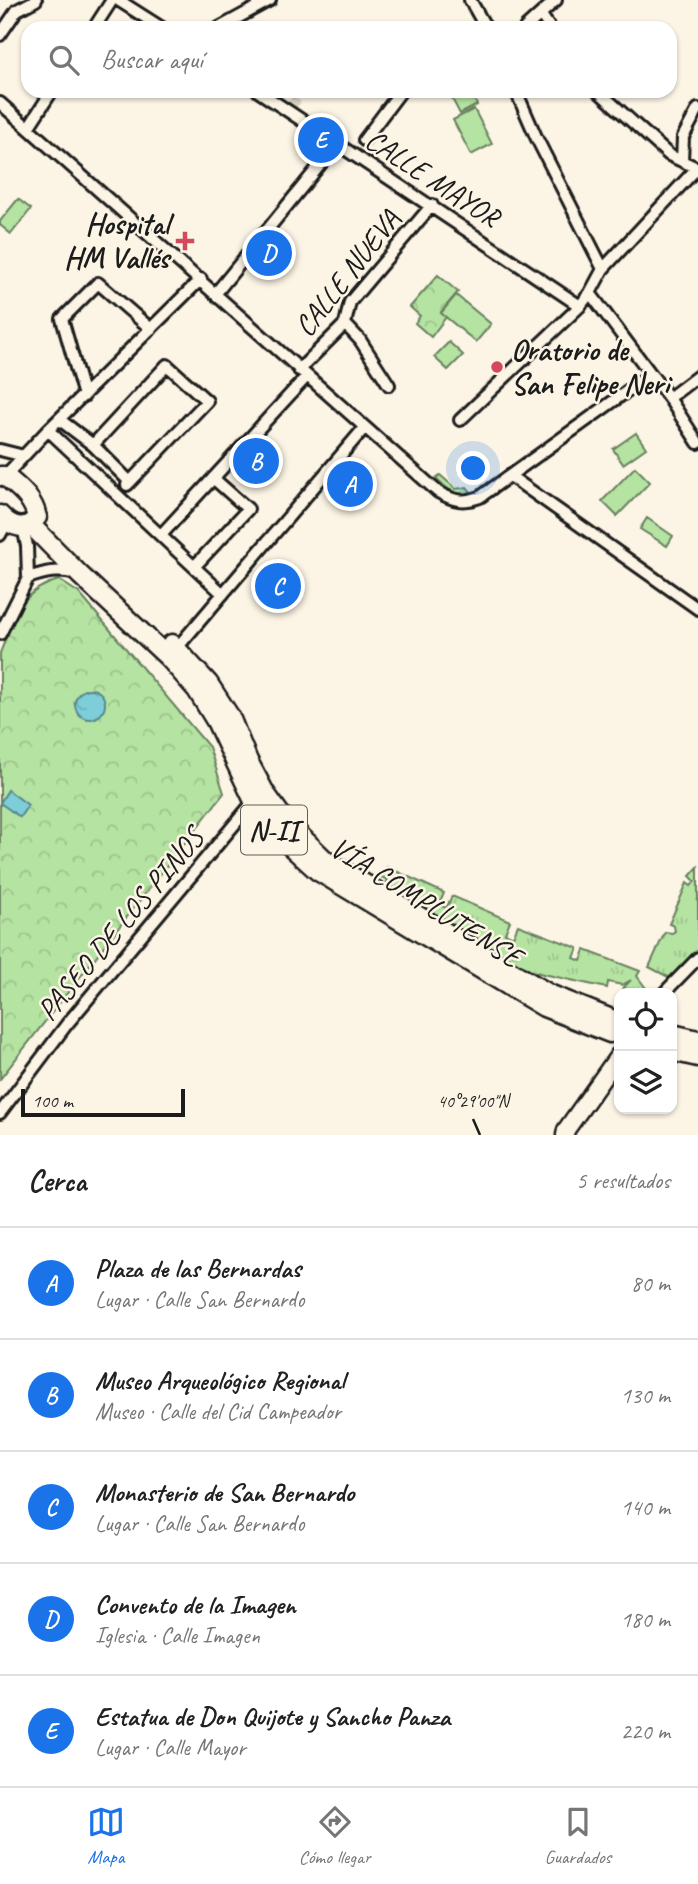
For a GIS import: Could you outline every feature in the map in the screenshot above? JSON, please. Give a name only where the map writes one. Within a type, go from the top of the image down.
[{"type":"main road","points":[[2,476],[29,498],[35,507],[16,523]]},
{"type":"main road","name":"VÍA COMPLUTENSE","points":[[16,523],[80,575],[169,658],[197,691],[216,721],[254,800],[275,832],[318,871],[544,1007],[614,1028]]},
{"type":"main road","name":"VÍA COMPLUTENSE","points":[[16,523],[78,559],[176,649],[208,683],[229,717],[248,761],[272,802],[285,821],[326,861],[549,994],[614,1028]]},
{"type":"main road","points":[[677,1035],[698,1040]]},
{"type":"main road","points":[[677,1052],[698,1057]]},
{"type":"street","points":[[0,35],[17,10],[36,0]]},
{"type":"street","points":[[98,21],[112,0]]},
{"type":"street","points":[[118,0],[151,21]]},
{"type":"street","points":[[232,21],[270,0]]},
{"type":"street","points":[[470,0],[482,21]]},
{"type":"street","points":[[534,21],[556,0]]},
{"type":"street","points":[[541,16],[545,21]]},
{"type":"street","points":[[28,128],[47,98]]},
{"type":"street","name":"CALLE MAYOR","points":[[270,98],[337,144],[359,147],[432,205],[580,306]]},
{"type":"street","points":[[359,147],[396,98]]},
{"type":"street","points":[[519,98],[603,270]]},
{"type":"street","points":[[460,420],[580,306],[603,270],[698,167],[668,155],[606,98]]},
{"type":"street","points":[[0,103],[438,492],[452,500],[466,502],[480,497],[500,480],[510,476],[652,374]]},
{"type":"street","points":[[682,161],[683,137],[698,109]]},
{"type":"street","points":[[216,293],[337,144]]},
{"type":"street","name":"CALLE NUEVA","points":[[161,535],[345,324],[350,302],[432,205]]},
{"type":"street","points":[[2,476],[201,279]]},
{"type":"street","points":[[84,396],[62,318],[98,283],[151,329]]},
{"type":"street","points":[[590,293],[652,374],[698,443]]},
{"type":"street","points":[[345,324],[360,340],[388,385]]},
{"type":"street","points":[[93,445],[167,365],[207,401],[118,493]]},
{"type":"street","points":[[669,398],[698,376]]},
{"type":"street","points":[[60,419],[93,445],[130,482]]},
{"type":"street","points":[[176,649],[365,427]]},
{"type":"street","points":[[48,429],[223,594]]},
{"type":"street","points":[[0,450],[24,456]]},
{"type":"street","points":[[510,476],[698,609]]},
{"type":"street","points":[[194,567],[248,509],[213,478]]},
{"type":"street","points":[[0,634],[28,578],[29,563],[16,523]]},
{"type":"street","points":[[28,578],[51,571],[80,575]]},
{"type":"street","name":"PASEO DE LOS PINOS","points":[[0,1113],[67,1024],[254,800]]},
{"type":"street","points":[[669,988],[698,958]]},
{"type":"street","points":[[565,1135],[614,1062]]},
{"type":"green space","points":[[452,98],[474,98],[477,105],[460,114]]},
{"type":"green space","points":[[474,109],[492,144],[471,155],[453,120]]},
{"type":"green space","points":[[18,199],[31,209],[11,234],[0,225],[0,221]]},
{"type":"green space","points":[[438,275],[458,292],[441,312],[446,317],[431,337],[415,323],[420,316],[410,307]]},
{"type":"green space","points":[[456,295],[491,324],[476,342],[441,313]]},
{"type":"green space","points":[[449,342],[463,355],[448,370],[434,357]]},
{"type":"green space","points":[[636,433],[646,448],[623,464],[613,449]]},
{"type":"green space","points":[[635,467],[650,482],[617,516],[602,501]]},
{"type":"green space","points":[[440,475],[456,489],[467,487],[471,492],[461,495],[452,492],[436,478]]},
{"type":"green space","points":[[647,518],[673,536],[667,546],[640,529]]},
{"type":"green space","points":[[59,580],[79,593],[209,747],[224,793],[0,1079],[0,653],[14,618],[26,599],[35,591]]},
{"type":"green space","points":[[387,867],[444,893],[439,905],[446,908],[452,896],[510,921],[505,933],[513,937],[518,925],[578,948],[574,958],[581,961],[585,950],[640,971],[637,976],[646,988],[623,988],[631,980],[622,985],[608,982],[607,988],[530,971],[385,885],[388,880],[381,877]]},
{"type":"green space","points":[[698,867],[698,954],[674,980],[649,967],[665,932],[675,931],[674,926],[669,924],[687,883],[691,886],[695,881],[690,876]]},
{"type":"water","points":[[90,689],[101,693],[105,704],[101,715],[90,719],[79,715],[75,704],[79,693]]},
{"type":"water","points":[[8,790],[28,805],[20,817],[0,803]]},
{"type":"tunnel","points":[[291,107],[298,98]]},
{"type":"place","name":"Estatua de Don Quijote y Sancho Panza","points":[[321,140]]},
{"type":"place","name":"Hospital HM Vallés","points":[[185,241]]},
{"type":"place","name":"Convento de la Imagen","points":[[269,253]]},
{"type":"place","name":"Oratorio de San Felipe Neri","points":[[497,367]]},
{"type":"place","name":"Museo Arqueológico Regional","points":[[256,461]]},
{"type":"place","name":"Plaza de las Bernardas","points":[[350,484]]},
{"type":"place","name":"Monasterio de San Bernardo","points":[[278,586]]}]
